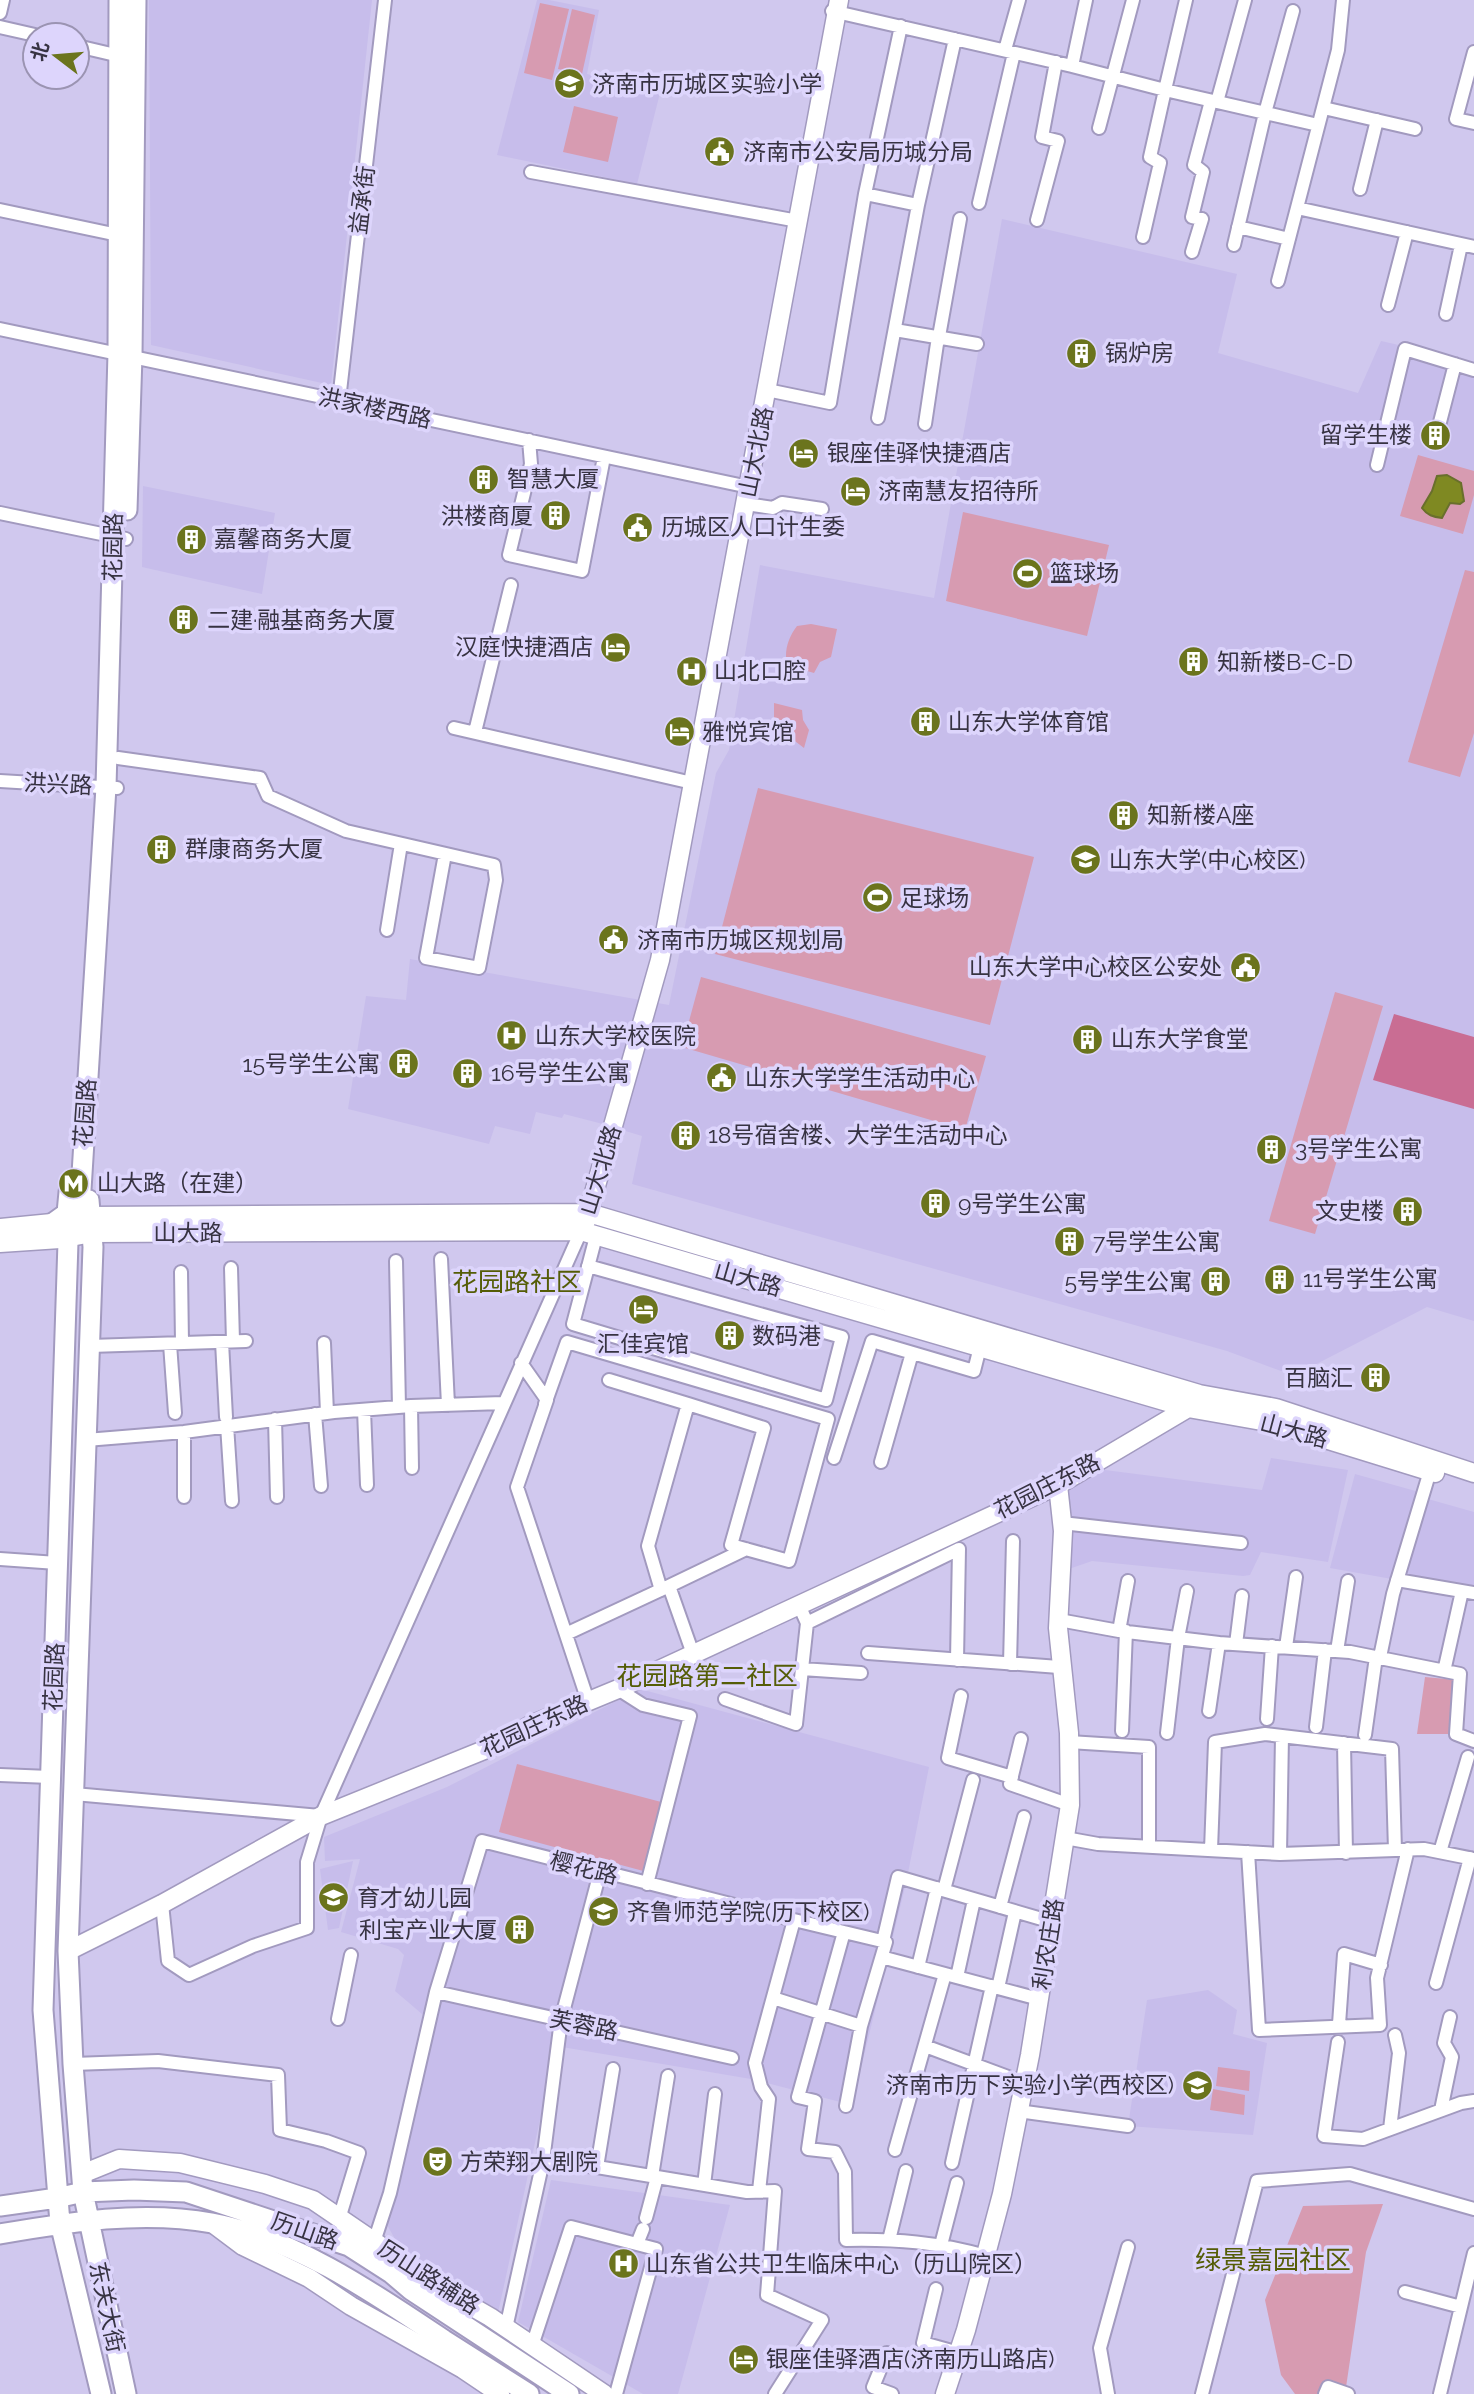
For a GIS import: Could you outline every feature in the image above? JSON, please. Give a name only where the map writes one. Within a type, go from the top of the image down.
[{"type":"main road","name":"花园路","points":[[60,2223],[43,2010],[68,1242],[74,1224],[112,787],[125,354],[127,58],[119,0]]},
{"type":"main road","name":"花园路","points":[[125,354],[118,235],[127,58],[136,0]]},
{"type":"main road","name":"山大北路","points":[[587,1225],[660,960],[835,6]]},
{"type":"main road","name":"山大北路","points":[[587,1225],[652,970],[767,390],[796,221]]},
{"type":"main road","name":"花园路","points":[[74,1224],[112,787],[118,758],[119,538]]},
{"type":"main road","name":"花园路","points":[[74,1224],[94,1243],[68,1951],[72,2064],[83,2183],[90,2220]]},
{"type":"main road","name":"山大路","points":[[0,1242],[74,1224]]},
{"type":"main road","name":"山大路","points":[[0,1228],[74,1224],[587,1225],[1199,1394],[1276,1408],[1474,1473]]},
{"type":"main road","name":"山大路","points":[[587,1225],[980,1347],[1188,1408],[1273,1423],[1474,1485]]},
{"type":"main road","name":"花园庄东路","points":[[68,1951],[162,1904],[321,1816],[494,1746],[531,1725],[618,1689],[1058,1485],[1188,1408]]},
{"type":"main road","name":"利农庄路","points":[[944,2394],[959,2353],[1002,2194],[1039,1999],[1070,1805],[1069,1742],[1059,1620],[1062,1523],[1058,1485]]},
{"type":"main road","name":"历山路辅路","points":[[83,2183],[119,2159],[180,2163],[265,2184],[313,2200],[417,2275],[506,2328],[604,2394]]},
{"type":"main road","name":"历山路","points":[[0,2206],[57,2199],[83,2183],[134,2190],[186,2192],[349,2246],[569,2394]]},
{"type":"main road","name":"历山路","points":[[0,2234],[90,2220],[162,2218],[212,2223],[253,2234],[323,2264],[393,2304],[530,2394]]},
{"type":"main road","name":"东关大街","points":[[90,2220],[126,2394]]},
{"type":"main road","points":[[343,2221],[349,2246]]},
{"type":"main road","name":"东关大街","points":[[60,2223],[101,2394]]},
{"type":"main road","points":[[212,2223],[243,2246],[309,2278],[351,2306],[463,2369],[500,2394]]},
{"type":"main road","points":[[391,2273],[417,2275]]},
{"type":"street","points":[[0,13],[3,0]]},
{"type":"street","name":"益承街","points":[[339,400],[385,0]]},
{"type":"street","points":[[979,203],[1020,0]]},
{"type":"street","points":[[1072,66],[1086,0]]},
{"type":"street","points":[[1099,128],[1133,0]]},
{"type":"street","points":[[1143,237],[1160,163],[1150,157],[1186,0]]},
{"type":"street","points":[[1192,252],[1202,219],[1192,217],[1203,172],[1194,165],[1245,0]]},
{"type":"street","points":[[1278,281],[1322,118],[1338,50],[1345,0]]},
{"type":"street","points":[[835,6],[901,26],[1265,113],[1377,120],[1415,129]]},
{"type":"street","points":[[1234,245],[1293,10]]},
{"type":"street","points":[[767,390],[830,403],[865,194],[901,26]]},
{"type":"street","points":[[0,27],[21,32]]},
{"type":"street","points":[[878,418],[918,205],[955,39]]},
{"type":"street","points":[[91,49],[127,58]]},
{"type":"street","points":[[1474,52],[1456,119],[1474,123]]},
{"type":"street","points":[[1037,220],[1058,141],[1042,137],[1056,62]]},
{"type":"street","points":[[1360,189],[1377,120]]},
{"type":"street","points":[[531,172],[796,221]]},
{"type":"street","points":[[865,194],[918,205]]},
{"type":"street","points":[[1297,208],[1467,246],[1446,314]]},
{"type":"street","points":[[0,210],[118,235]]},
{"type":"street","points":[[925,424],[960,219]]},
{"type":"street","points":[[1238,227],[1289,239]]},
{"type":"street","points":[[1388,305],[1407,232]]},
{"type":"street","name":"洪家楼西路","points":[[0,329],[604,457],[746,493],[772,509],[782,503],[822,509]]},
{"type":"street","points":[[895,330],[938,340],[977,344]]},
{"type":"street","points":[[1377,465],[1405,349],[1474,370]]},
{"type":"street","points":[[1440,422],[1455,365]]},
{"type":"street","points":[[529,440],[531,464],[509,555],[582,571],[604,457]]},
{"type":"street","points":[[0,513],[119,538]]},
{"type":"street","points":[[475,732],[511,585]]},
{"type":"street","points":[[454,728],[688,782]]},
{"type":"street","points":[[118,758],[260,778],[268,796],[346,831],[494,865],[496,880],[479,968],[426,958],[445,854]]},
{"type":"street","name":"洪兴路","points":[[0,781],[112,787]]},
{"type":"street","points":[[387,930],[401,844]]},
{"type":"street","name":"山大路","points":[[0,1220],[74,1224]]},
{"type":"street","points":[[587,1225],[588,1266],[573,1324],[826,1400],[842,1337],[588,1266]]},
{"type":"street","points":[[162,1904],[168,1961],[189,1975],[253,1946],[307,1928],[307,1862],[321,1816],[521,1363],[587,1225]]},
{"type":"street","points":[[441,1259],[448,1405]]},
{"type":"street","points":[[396,1261],[405,1407],[412,1468]]},
{"type":"street","points":[[231,1268],[234,1341],[226,1421],[233,1501]]},
{"type":"street","points":[[175,1413],[181,1272]]},
{"type":"street","points":[[90,1346],[234,1341]]},
{"type":"street","points":[[834,1458],[872,1341],[974,1371],[980,1347]]},
{"type":"street","points":[[589,1701],[517,1487],[567,1342],[828,1419],[789,1561],[731,1545],[764,1428],[609,1380]]},
{"type":"street","points":[[321,1486],[324,1343]]},
{"type":"street","points":[[881,1462],[912,1353]]},
{"type":"street","points":[[521,1363],[547,1400]]},
{"type":"street","points":[[86,1440],[184,1432],[226,1421],[405,1407],[503,1403]]},
{"type":"street","points":[[688,1404],[648,1546],[693,1654]]},
{"type":"street","points":[[364,1410],[367,1485]]},
{"type":"street","points":[[275,1419],[277,1497]]},
{"type":"street","points":[[184,1432],[184,1497]]},
{"type":"street","points":[[1365,1735],[1378,1657],[1397,1580],[1430,1471]]},
{"type":"street","points":[[1062,1523],[1241,1543]]},
{"type":"street","points":[[1010,1664],[1013,1541]]},
{"type":"street","points":[[566,1634],[746,1549]]},
{"type":"street","points":[[807,1623],[959,1549],[957,1660]]},
{"type":"street","points":[[0,1559],[57,1563]]},
{"type":"street","points":[[1286,1647],[1296,1577]]},
{"type":"street","points":[[1397,1580],[1468,1592],[1445,1667]]},
{"type":"street","points":[[1122,1731],[1123,1631],[1128,1581]]},
{"type":"street","points":[[1315,1727],[1348,1581]]},
{"type":"street","points":[[1167,1733],[1178,1638],[1187,1591]]},
{"type":"street","points":[[1236,1644],[1242,1596]]},
{"type":"street","points":[[724,1699],[796,1724],[807,1623],[799,1605]]},
{"type":"street","points":[[1059,1620],[1219,1643],[1378,1657],[1460,1674],[1457,1734],[1474,1741]]},
{"type":"street","points":[[1209,1711],[1219,1643]]},
{"type":"street","points":[[1267,1719],[1272,1646]]},
{"type":"street","points":[[868,1653],[1059,1667]]},
{"type":"street","points":[[802,1669],[861,1673]]},
{"type":"street","points":[[618,1689],[643,1704],[690,1716],[648,1884]]},
{"type":"street","points":[[961,1696],[948,1758],[1012,1777]]},
{"type":"street","points":[[1211,1850],[1215,1742],[1265,1734],[1392,1748],[1395,1850]]},
{"type":"street","points":[[1279,1854],[1282,1736]]},
{"type":"street","points":[[1021,1739],[1010,1784],[1070,1805]]},
{"type":"street","points":[[1069,1742],[1149,1747],[1149,1846]]},
{"type":"street","points":[[1344,1743],[1346,1853]]},
{"type":"street","points":[[1440,1852],[1468,1757]]},
{"type":"street","points":[[0,1776],[50,1777]]},
{"type":"street","points":[[918,1966],[974,1780]]},
{"type":"street","points":[[74,1794],[321,1816]]},
{"type":"street","points":[[1000,1907],[1024,1817]]},
{"type":"street","points":[[1065,1838],[1098,1844],[1279,1854],[1408,1849],[1472,1859],[1436,1983]]},
{"type":"street","name":"樱花路","points":[[436,1992],[482,1841],[768,1915],[883,1941]]},
{"type":"street","points":[[1248,1852],[1259,2030],[1380,2025],[1377,1978],[1408,1849]]},
{"type":"street","points":[[506,2328],[543,2161],[561,2020],[600,1872]]},
{"type":"street","points":[[846,2106],[861,2026],[886,1942],[883,1941],[898,1877],[1052,1922]]},
{"type":"street","points":[[895,2150],[925,2046],[974,1900]]},
{"type":"street","points":[[952,2163],[974,2065],[1015,1912]]},
{"type":"street","points":[[759,2191],[768,2099],[761,2087],[755,2063],[794,1920]]},
{"type":"street","points":[[844,1932],[798,2097],[816,2101],[808,2149],[835,2152],[845,2172],[846,2240],[889,2240],[941,2245],[986,2256]]},
{"type":"street","points":[[1339,2024],[1344,1954],[1381,1965]]},
{"type":"street","points":[[338,2019],[351,1955]]},
{"type":"street","points":[[885,1958],[1039,1999]]},
{"type":"street","points":[[374,2242],[390,2193],[436,1992]]},
{"type":"street","name":"芙蓉路","points":[[436,1992],[732,2058]]},
{"type":"street","points":[[773,1998],[861,2026]]},
{"type":"street","points":[[1441,2110],[1452,2057],[1444,2043],[1450,2017]]},
{"type":"street","points":[[1390,2129],[1399,2053],[1395,2035]]},
{"type":"street","points":[[1339,2042],[1325,2136],[1363,2140],[1461,2102],[1474,2101]]},
{"type":"street","points":[[925,2046],[1024,2083]]},
{"type":"street","points":[[72,2064],[158,2061],[278,2075],[280,2130],[326,2141],[359,2153],[343,2221]]},
{"type":"street","points":[[597,2167],[613,2069]]},
{"type":"street","points":[[637,2244],[645,2224],[654,2176],[668,2077]]},
{"type":"street","points":[[704,2185],[715,2094]]},
{"type":"street","points":[[1018,2112],[1128,2126]]},
{"type":"street","points":[[543,2161],[597,2167],[747,2192],[775,2191],[767,2295],[822,2319],[775,2394]]},
{"type":"street","points":[[889,2240],[906,2171]]},
{"type":"street","points":[[1202,2394],[1257,2181],[1349,2174],[1474,2209]]},
{"type":"street","points":[[941,2245],[957,2183]]},
{"type":"street","points":[[533,2346],[571,2227],[656,2249],[616,2394]]},
{"type":"street","points":[[1108,2394],[1100,2348],[1128,2247]]},
{"type":"street","points":[[1440,2394],[1474,2253]]},
{"type":"street","points":[[936,2289],[923,2343],[959,2353]]},
{"type":"street","points":[[1405,2292],[1461,2307]]},
{"type":"street","points":[[887,2353],[873,2387],[892,2394]]},
{"type":"street","points":[[1325,2394],[1328,2387],[1348,2394]]},
{"type":"shaded area","points":[[149,0],[372,0],[331,385],[151,345]]},
{"type":"shaded area","name":"济南市历城区实验小学","points":[[537,0],[599,10],[587,74],[660,93],[637,184],[497,155]]},
{"type":"shaded area","points":[[540,3],[569,9],[552,80],[524,73]]},
{"type":"shaded area","points":[[572,9],[595,15],[582,74],[558,69]]},
{"type":"shaded area","points":[[574,106],[618,117],[608,162],[563,152]]},
{"type":"shaded area","name":"山东大学(中心校区)","points":[[1002,219],[1237,274],[1218,353],[1358,393],[1381,341],[1474,362],[1474,1321],[1427,1307],[1299,1373],[1281,1371],[1227,1351],[632,1184],[642,1136],[599,1123],[564,1114],[562,1118],[536,1112],[530,1134],[495,1126],[489,1144],[348,1109],[366,996],[406,1000],[410,959],[669,1005],[716,773],[729,750],[760,565],[934,598]]},
{"type":"shaded area","points":[[1418,455],[1474,471],[1474,495],[1463,534],[1400,516]]},
{"type":"shaded area","points":[[1447,475],[1461,483],[1464,501],[1460,504],[1450,503],[1442,518],[1433,516],[1422,508],[1437,476]]},
{"type":"shaded area","points":[[143,486],[275,513],[262,594],[142,567]]},
{"type":"shaded area","name":"篮球场","points":[[963,512],[1109,545],[1087,636],[946,601]]},
{"type":"shaded area","points":[[1465,570],[1474,572],[1474,733],[1460,777],[1408,762]]},
{"type":"shaded area","points":[[811,624],[837,629],[831,657],[820,662],[814,673],[787,665],[786,660],[791,635],[797,626]]},
{"type":"shaded area","points":[[774,703],[802,710],[803,720],[809,730],[804,748],[774,725]]},
{"type":"shaded area","points":[[758,788],[1034,857],[990,1025],[715,954]]},
{"type":"shaded area","points":[[701,977],[986,1056],[965,1130],[682,1047]]},
{"type":"shaded area","points":[[1335,992],[1383,1006],[1315,1234],[1269,1221]]},
{"type":"shaded area","points":[[1394,1014],[1474,1037],[1474,1109],[1373,1080]]},
{"type":"shaded area","points":[[1271,1458],[1348,1470],[1328,1562],[1261,1552],[1250,1575],[1243,1576],[1092,1561],[1066,1570],[1068,1490],[1097,1469],[1262,1490]]},
{"type":"shaded area","points":[[1355,1474],[1419,1492],[1392,1579],[1330,1568]]},
{"type":"shaded area","points":[[1428,1499],[1474,1512],[1474,1594],[1404,1582]]},
{"type":"shaded area","points":[[1425,1677],[1457,1680],[1452,1734],[1417,1734]]},
{"type":"shaded area","name":"齐鲁师范学院(历下校区)","points":[[640,1689],[929,1767],[906,1883],[852,2105],[751,2079],[556,2046],[498,2313],[402,2252],[385,2221],[435,2018],[422,2014],[395,1991],[404,1955],[398,1949],[341,1932],[360,1859],[325,1861],[324,1837],[447,1787]]},
{"type":"shaded area","points":[[517,1764],[665,1803],[647,1872],[499,1832]]},
{"type":"shaded area","name":"育才幼儿园","points":[[353,1861],[339,1928],[328,1930],[320,1869]]},
{"type":"shaded area","name":"济南市历下实验小学(西校区)","points":[[1208,1990],[1237,2010],[1233,2034],[1267,2043],[1253,2135],[1128,2126],[1147,2000]]},
{"type":"shaded area","points":[[1218,2067],[1250,2071],[1249,2091],[1216,2086]]},
{"type":"shaded area","points":[[1213,2089],[1245,2095],[1244,2115],[1210,2110]]},
{"type":"shaded area","name":"山东省公共卫生临床中心（历山院区）","points":[[551,2180],[730,2205],[678,2394],[643,2394],[518,2322]]},
{"type":"shaded area","points":[[1383,2204],[1366,2252],[1345,2394],[1295,2394],[1281,2375],[1265,2300],[1303,2206]]},
{"type":"place","name":"济南市历城区实验小学","points":[[569,84]]},
{"type":"place","name":"济南市公安局历城分局","points":[[720,152]]},
{"type":"place","name":"锅炉房","points":[[1082,353]]},
{"type":"place","name":"留学生楼","points":[[1435,435]]},
{"type":"place","name":"银座佳驿快捷酒店","points":[[804,453]]},
{"type":"place","name":"智慧大厦","points":[[484,479]]},
{"type":"place","name":"济南慧友招待所","points":[[855,491]]},
{"type":"place","name":"洪楼商厦","points":[[556,516]]},
{"type":"place","name":"历城区人口计生委","points":[[638,527]]},
{"type":"place","name":"嘉馨商务大厦","points":[[191,539]]},
{"type":"place","name":"篮球场","points":[[1027,573]]},
{"type":"place","name":"二建·融基商务大厦","points":[[184,620]]},
{"type":"place","name":"汉庭快捷酒店","points":[[616,647]]},
{"type":"place","name":"知新楼B-C-D","points":[[1194,662]]},
{"type":"place","name":"山北口腔","points":[[691,671]]},
{"type":"place","name":"山东大学体育馆","points":[[925,722]]},
{"type":"place","name":"雅悦宾馆","points":[[679,732]]},
{"type":"place","name":"知新楼A座","points":[[1124,815]]},
{"type":"place","name":"群康商务大厦","points":[[162,849]]},
{"type":"place","name":"山东大学(中心校区)","points":[[1086,860]]},
{"type":"place","name":"足球场","points":[[877,898]]},
{"type":"place","name":"济南市历城区规划局","points":[[614,940]]},
{"type":"place","name":"山东大学中心校区公安处","points":[[1245,967]]},
{"type":"place","name":"山东大学校医院","points":[[512,1036]]},
{"type":"place","name":"山东大学食堂","points":[[1088,1039]]},
{"type":"place","name":"15号学生公寓","points":[[403,1064]]},
{"type":"place","name":"16号学生公寓","points":[[468,1073]]},
{"type":"place","name":"山东大学学生活动中心","points":[[722,1078]]},
{"type":"place","name":"18号宿舍楼、大学生活动中心","points":[[685,1135]]},
{"type":"place","name":"3号学生公寓","points":[[1272,1149]]},
{"type":"place","name":"山大路（在建）","points":[[74,1183]]},
{"type":"place","name":"9号学生公寓","points":[[935,1204]]},
{"type":"place","name":"文史楼","points":[[1407,1211]]},
{"type":"place","name":"7号学生公寓","points":[[1070,1242]]},
{"type":"place","name":"11号学生公寓","points":[[1280,1279]]},
{"type":"place","name":"5号学生公寓","points":[[1215,1282]]},
{"type":"place","name":"汇佳宾馆","points":[[643,1310]]},
{"type":"place","name":"数码港","points":[[729,1336]]},
{"type":"place","name":"百脑汇","points":[[1376,1378]]},
{"type":"place","name":"育才幼儿园","points":[[334,1898]]},
{"type":"place","name":"齐鲁师范学院(历下校区)","points":[[604,1912]]},
{"type":"place","name":"利宝产业大厦","points":[[520,1930]]},
{"type":"place","name":"济南市历下实验小学(西校区)","points":[[1197,2085]]},
{"type":"place","name":"方荣翔大剧院","points":[[437,2162]]},
{"type":"place","name":"山东省公共卫生临床中心（历山院区）","points":[[623,2264]]},
{"type":"place","name":"银座佳驿酒店(济南历山路店)","points":[[743,2359]]},
{"type":"district","name":"花园路社区","points":[[517,1282]]},
{"type":"district","name":"花园路第二社区","points":[[707,1676]]},
{"type":"district","name":"绿景嘉园社区","points":[[1273,2260]]}]
